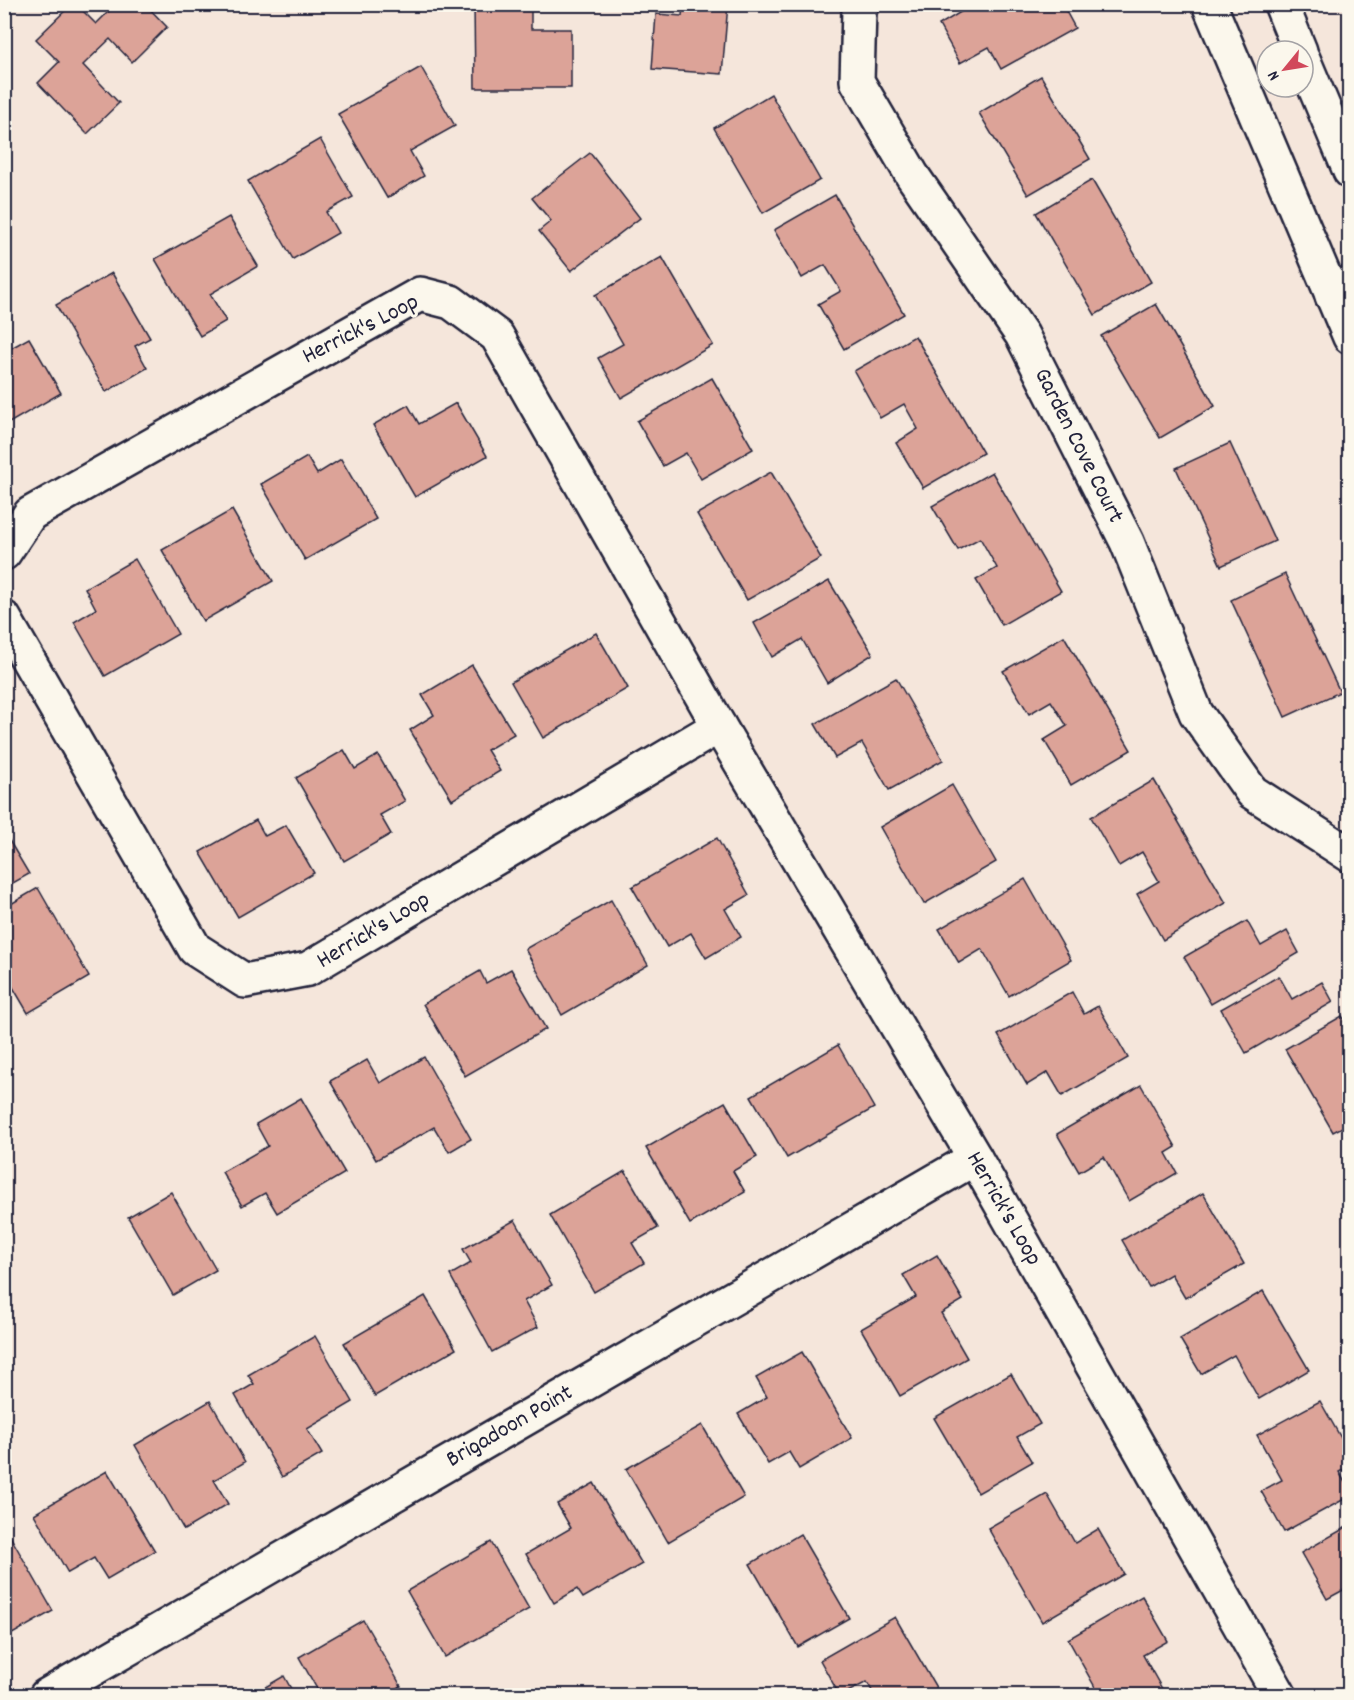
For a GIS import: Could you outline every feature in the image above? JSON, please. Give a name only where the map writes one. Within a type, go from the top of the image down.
[{"type":"street","name":"Garden Cove Court","points":[[862,4],[857,81],[912,175],[1022,335],[1127,542],[1196,713],[1252,792],[1350,855]]},
{"type":"street","points":[[1209,4],[1344,292],[1350,337]]},
{"type":"street","points":[[1281,4],[1295,39]]},
{"type":"street","points":[[1315,88],[1350,171]]},
{"type":"street","name":"Herrick's Loop","points":[[4,553],[30,514],[420,294],[451,302],[497,336],[719,726],[975,1158],[1280,1695]]},
{"type":"street","name":"Herrick's Loop","points":[[4,618],[195,949],[245,981],[308,969],[719,726]]},
{"type":"street","name":"Brigadoon Point","points":[[46,1695],[975,1158]]},
{"type":"building","points":[[72,4],[76,4],[96,24],[116,4],[145,4],[167,27],[132,62],[110,39],[83,65],[119,103],[87,134],[38,83],[59,62],[36,39]]},
{"type":"building","points":[[474,4],[531,4],[531,29],[571,29],[571,88],[475,88]]},
{"type":"building","points":[[683,4],[728,4],[722,74],[652,69],[656,14],[682,16]]},
{"type":"building","points":[[967,4],[1062,4],[1075,28],[1001,69],[989,47],[960,63],[939,25],[969,7]]},
{"type":"building","points":[[421,67],[455,126],[410,151],[424,176],[387,198],[338,114]]},
{"type":"building","points":[[1041,76],[1090,159],[1028,195],[979,113]]},
{"type":"building","points":[[771,94],[820,180],[763,213],[714,128]]},
{"type":"building","points":[[320,139],[353,197],[326,212],[338,233],[293,259],[248,181]]},
{"type":"building","points":[[590,153],[640,218],[571,271],[539,231],[551,221],[532,198]]},
{"type":"building","points":[[1092,180],[1151,282],[1095,315],[1036,213]]},
{"type":"building","points":[[835,195],[904,314],[844,349],[818,304],[841,291],[825,265],[802,278],[774,230]]},
{"type":"building","points":[[229,217],[258,266],[210,294],[226,321],[200,336],[155,259]]},
{"type":"building","points":[[662,257],[713,345],[621,398],[598,358],[623,344],[595,295]]},
{"type":"building","points":[[112,273],[150,338],[135,346],[147,368],[106,392],[56,305]]},
{"type":"building","points":[[1156,304],[1215,406],[1160,438],[1101,336]]},
{"type":"building","points":[[915,336],[983,453],[923,488],[896,443],[918,429],[904,404],[880,418],[854,371]]},
{"type":"building","points":[[29,338],[61,393],[4,426],[4,352]]},
{"type":"building","points":[[712,378],[753,449],[701,479],[686,453],[663,466],[637,421]]},
{"type":"building","points":[[456,403],[487,456],[415,497],[373,425],[408,405],[419,424]]},
{"type":"building","points":[[1230,443],[1275,541],[1221,566],[1176,468]]},
{"type":"building","points":[[307,457],[317,474],[341,459],[376,519],[305,560],[261,484]]},
{"type":"building","points":[[771,472],[821,558],[747,600],[697,514]]},
{"type":"building","points":[[992,472],[1061,591],[1002,625],[976,580],[997,568],[980,538],[958,550],[932,506]]},
{"type":"building","points":[[232,510],[273,581],[203,621],[162,550]]},
{"type":"building","points":[[135,559],[178,634],[105,676],[74,622],[96,609],[85,588]]},
{"type":"building","points":[[1285,574],[1340,692],[1285,717],[1231,600]]},
{"type":"building","points":[[829,581],[873,654],[827,683],[802,639],[772,657],[754,623]]},
{"type":"building","points":[[596,633],[628,688],[543,738],[511,682]]},
{"type":"building","points":[[1064,636],[1131,750],[1071,785],[1044,740],[1067,726],[1051,701],[1029,714],[1003,671]]},
{"type":"building","points":[[472,665],[514,734],[487,750],[500,771],[452,800],[410,730],[434,715],[422,695]]},
{"type":"building","points":[[896,678],[943,760],[889,790],[862,743],[835,758],[815,724]]},
{"type":"building","points":[[344,750],[355,769],[378,755],[405,801],[380,815],[391,834],[344,861],[296,778]]},
{"type":"building","points":[[1154,780],[1226,903],[1163,940],[1137,894],[1159,881],[1142,852],[1119,866],[1091,817]]},
{"type":"building","points":[[952,785],[996,862],[924,904],[880,827]]},
{"type":"building","points":[[256,820],[265,836],[286,825],[314,873],[238,917],[200,852]]},
{"type":"building","points":[[4,832],[29,874],[4,888]]},
{"type":"building","points":[[717,838],[749,895],[725,909],[741,937],[706,958],[691,933],[667,947],[632,887]]},
{"type":"building","points":[[1025,879],[1071,960],[1009,996],[982,949],[959,963],[939,929]]},
{"type":"building","points":[[38,888],[89,977],[28,1013],[4,972],[4,908]]},
{"type":"building","points":[[611,900],[648,965],[562,1015],[525,949]]},
{"type":"building","points":[[1247,921],[1261,946],[1287,931],[1299,953],[1211,1004],[1184,957]]},
{"type":"building","points":[[511,969],[546,1029],[465,1076],[423,1004],[480,971],[486,983]]},
{"type":"building","points":[[1279,976],[1292,999],[1322,982],[1333,1002],[1246,1053],[1221,1009]]},
{"type":"building","points":[[1072,992],[1084,1014],[1098,1006],[1128,1058],[1062,1096],[1048,1072],[1027,1085],[998,1035]]},
{"type":"building","points":[[1342,1016],[1350,1028],[1350,1123],[1333,1132],[1285,1049]]},
{"type":"building","points":[[838,1045],[874,1108],[787,1158],[751,1096]]},
{"type":"building","points":[[424,1057],[471,1139],[449,1152],[434,1127],[376,1160],[330,1081],[367,1060],[380,1083]]},
{"type":"building","points":[[1141,1085],[1176,1147],[1166,1153],[1177,1173],[1129,1201],[1104,1157],[1079,1172],[1057,1134]]},
{"type":"building","points":[[301,1098],[345,1173],[277,1213],[265,1193],[242,1206],[222,1172],[268,1146],[256,1124]]},
{"type":"building","points":[[725,1102],[757,1157],[733,1171],[745,1192],[690,1224],[646,1148]]},
{"type":"building","points":[[625,1171],[658,1228],[632,1243],[644,1263],[594,1292],[550,1215]]},
{"type":"building","points":[[171,1192],[216,1270],[173,1295],[128,1217]]},
{"type":"building","points":[[1203,1193],[1244,1264],[1185,1298],[1171,1274],[1149,1287],[1122,1240]]},
{"type":"building","points":[[515,1220],[552,1285],[524,1301],[538,1327],[492,1352],[450,1275],[471,1263],[463,1249]]},
{"type":"building","points":[[937,1255],[963,1300],[941,1313],[967,1358],[900,1396],[861,1329],[916,1297],[903,1275]]},
{"type":"building","points":[[1263,1291],[1309,1370],[1259,1399],[1234,1355],[1201,1374],[1180,1339]]},
{"type":"building","points":[[425,1296],[456,1349],[375,1396],[344,1343]]},
{"type":"building","points":[[315,1336],[353,1402],[307,1429],[322,1454],[282,1477],[235,1395],[254,1384],[248,1375]]},
{"type":"building","points":[[802,1352],[852,1438],[799,1469],[789,1452],[768,1464],[738,1414],[767,1397],[756,1378]]},
{"type":"building","points":[[1011,1374],[1040,1424],[1017,1437],[1032,1462],[978,1493],[934,1418]]},
{"type":"building","points":[[210,1401],[245,1462],[214,1480],[228,1504],[184,1530],[135,1445]]},
{"type":"building","points":[[1320,1401],[1350,1454],[1350,1466],[1339,1472],[1350,1491],[1350,1496],[1284,1532],[1261,1491],[1282,1480],[1257,1435]]},
{"type":"building","points":[[702,1425],[744,1497],[668,1542],[626,1469]]},
{"type":"building","points":[[107,1471],[155,1551],[107,1579],[94,1558],[68,1573],[34,1514]]},
{"type":"building","points":[[594,1483],[642,1564],[583,1598],[577,1589],[554,1603],[526,1554],[571,1528],[557,1504]]},
{"type":"building","points":[[1047,1494],[1075,1543],[1098,1529],[1124,1574],[1042,1622],[988,1528]]},
{"type":"building","points":[[1350,1525],[1350,1591],[1347,1588],[1327,1599],[1301,1553]]},
{"type":"building","points":[[800,1534],[849,1618],[798,1647],[750,1564]]},
{"type":"building","points":[[10,1536],[53,1611],[7,1637],[4,1632],[4,1539]]},
{"type":"building","points":[[491,1542],[529,1609],[445,1657],[407,1591]]},
{"type":"building","points":[[1142,1596],[1168,1641],[1143,1655],[1166,1696],[1100,1696],[1068,1639]]},
{"type":"building","points":[[895,1617],[941,1696],[875,1696],[867,1682],[840,1696],[820,1660]]},
{"type":"building","points":[[363,1620],[401,1686],[385,1696],[321,1696],[299,1657]]},
{"type":"building","points":[[284,1676],[295,1696],[250,1696]]}]
